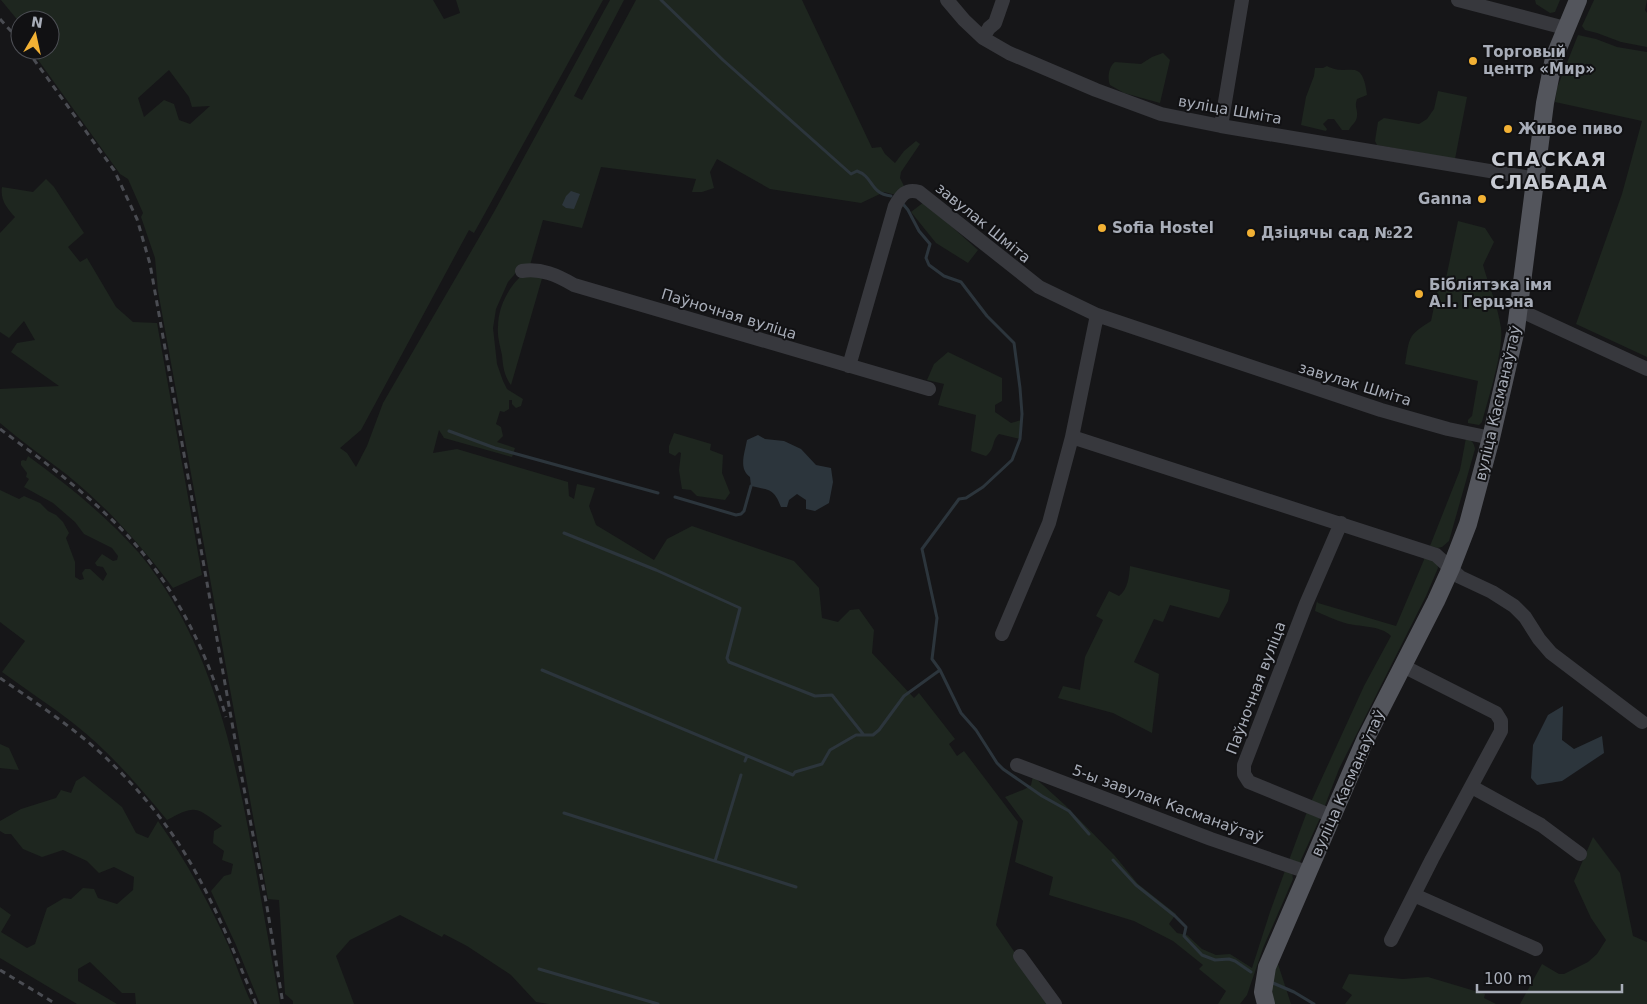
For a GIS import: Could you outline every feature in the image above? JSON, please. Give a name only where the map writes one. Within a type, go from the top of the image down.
[{"type":"main road","name":"вуліца Касманаўтаў","points":[[1265,1004],[1263,992],[1267,967],[1307,872],[1366,738],[1451,568],[1468,524],[1491,438],[1516,328],[1537,179],[1545,103],[1554,58],[1578,0]]},
{"type":"street","name":"вуліца Шміта","points":[[947,0],[982,38],[1009,53],[1096,90],[1161,114],[1221,126],[1537,179]]},
{"type":"street","points":[[982,38],[995,23],[1003,0]]},
{"type":"street","points":[[1221,126],[1242,0]]},
{"type":"street","points":[[1458,0],[1566,28]]},
{"type":"street","name":"завулак Шміта","points":[[849,366],[895,206],[900,197],[912,190],[919,192],[1039,287],[1097,315],[1380,410],[1448,429],[1491,438]]},
{"type":"street","name":"Паўночная вуліца","points":[[522,271],[532,270],[558,276],[574,285],[929,389]]},
{"type":"street","points":[[1519,310],[1647,368]]},
{"type":"street","points":[[1002,634],[1049,523],[1072,437],[1097,315]]},
{"type":"street","points":[[1072,437],[1436,554],[1460,577],[1492,592],[1514,606],[1525,617],[1539,640],[1551,653],[1642,722]]},
{"type":"street","name":"Паўночная вуліца","points":[[1332,816],[1248,782],[1244,774],[1244,765],[1306,604],[1341,523]]},
{"type":"street","points":[[1391,940],[1501,732],[1501,721],[1496,713],[1403,666]]},
{"type":"street","name":"5-ы завулак Касманаўтаў","points":[[1017,765],[1211,839],[1307,872]]},
{"type":"street","points":[[1472,787],[1541,825],[1580,854]]},
{"type":"street","points":[[1414,895],[1536,949]]},
{"type":"street","points":[[1020,956],[1055,1004]]},
{"type":"shaded area","points":[[1,0],[433,0],[444,19],[460,13],[456,0],[603,0],[474,233],[469,230],[361,430],[340,448],[347,453],[356,467],[367,446],[383,403],[494,212],[610,0],[624,0],[574,96],[582,100],[636,0],[802,0],[872,148],[881,147],[885,154],[895,163],[904,151],[916,141],[920,144],[901,172],[900,178],[904,186],[896,195],[884,192],[861,203],[770,189],[717,159],[710,172],[714,188],[702,192],[692,192],[696,179],[601,167],[582,228],[543,220],[530,265],[519,269],[508,282],[496,309],[493,328],[497,364],[507,389],[523,399],[521,406],[516,408],[512,404],[512,400],[509,400],[509,409],[504,412],[500,411],[496,424],[501,427],[503,436],[497,442],[515,448],[512,457],[444,438],[439,430],[433,453],[457,449],[568,482],[569,496],[574,499],[577,484],[595,488],[589,506],[596,525],[654,560],[667,539],[692,526],[794,561],[819,588],[822,618],[838,622],[850,610],[859,609],[874,630],[872,653],[914,698],[919,693],[955,739],[949,744],[957,756],[964,751],[1018,822],[996,925],[1050,1004],[549,1004],[536,1002],[511,975],[467,946],[444,934],[442,937],[400,915],[350,940],[336,956],[354,1004],[293,1004],[293,1001],[285,994],[279,900],[268,899],[158,291],[155,258],[141,217],[143,213],[128,179],[120,174],[38,60],[60,60],[60,10],[10,11]],"holes":[[[169,70],[189,97],[192,107],[210,106],[190,124],[179,120],[174,104],[164,100],[144,117],[138,98]]]},
{"type":"shaded area","points":[[1535,0],[1560,0],[1555,12],[1550,13],[1536,4]]},
{"type":"shaded area","points":[[1594,0],[1647,0],[1645,10],[1647,13],[1647,47],[1621,42],[1585,30],[1582,26]]},
{"type":"shaded area","points":[[1578,35],[1617,47],[1647,52],[1647,357],[1576,324],[1622,194],[1642,121],[1555,102],[1557,88]]},
{"type":"shaded area","points":[[1163,53],[1170,60],[1160,103],[1124,93],[1110,85],[1109,72],[1115,62],[1141,64]]},
{"type":"shaded area","points":[[1327,66],[1335,69],[1358,71],[1365,83],[1367,95],[1357,99],[1357,118],[1349,130],[1342,130],[1334,119],[1328,119],[1323,124],[1327,129],[1326,131],[1301,125],[1306,97],[1315,68]]},
{"type":"shaded area","points":[[1438,91],[1467,97],[1455,159],[1377,145],[1375,141],[1378,122],[1384,118],[1419,124],[1427,119],[1434,109]]},
{"type":"shaded area","points":[[46,179],[54,187],[84,233],[68,247],[80,262],[87,258],[116,307],[133,322],[157,323],[202,575],[173,588],[149,557],[110,513],[66,474],[0,423],[0,389],[59,386],[11,352],[17,343],[35,340],[24,321],[9,338],[0,332],[0,233],[15,217],[3,200],[2,187],[33,192]]},
{"type":"shaded area","points":[[571,191],[580,194],[574,209],[566,208],[562,205],[566,196]]},
{"type":"shaded area","points":[[924,202],[978,250],[968,263],[936,243],[911,212]]},
{"type":"shaded area","points":[[1458,221],[1485,228],[1494,242],[1483,265],[1498,312],[1501,337],[1495,375],[1482,422],[1479,425],[1468,423],[1472,416],[1478,381],[1405,364],[1411,338],[1418,330],[1431,321],[1438,288],[1444,288]]},
{"type":"shaded area","points":[[522,275],[543,275],[511,385],[503,367],[498,320],[505,298],[512,286]]},
{"type":"shaded area","points":[[948,352],[1002,378],[1002,401],[995,405],[995,412],[1011,423],[1021,420],[1020,439],[999,434],[986,456],[971,451],[976,415],[938,405],[944,384],[927,380],[934,364]]},
{"type":"shaded area","points":[[674,433],[711,444],[710,450],[723,455],[722,473],[730,493],[725,500],[697,496],[691,490],[682,489],[679,470],[681,453],[679,452],[675,456],[669,453],[669,446]]},
{"type":"shaded area","points":[[758,435],[765,439],[784,441],[801,449],[816,465],[831,468],[833,482],[829,503],[815,511],[806,509],[806,500],[797,494],[789,500],[787,507],[781,507],[773,493],[766,489],[751,486],[750,477],[744,470],[744,455],[747,440]]},
{"type":"shaded area","points":[[1466,438],[1472,442],[1475,449],[1449,541],[1442,547],[1430,546],[1460,470]]},
{"type":"shaded area","points":[[28,456],[86,502],[139,553],[163,585],[183,619],[213,691],[235,767],[244,806],[280,1004],[260,1004],[211,891],[224,876],[231,874],[233,864],[222,860],[224,851],[213,843],[214,831],[222,826],[207,815],[196,810],[184,812],[167,820],[134,781],[99,745],[64,716],[2,672],[25,641],[0,622],[0,490],[19,499],[24,496],[40,503],[63,522],[69,533],[66,538],[75,562],[75,577],[80,580],[84,579],[82,573],[85,569],[90,569],[103,581],[107,574],[103,567],[97,566],[95,563],[102,554],[113,561],[117,560],[118,556],[112,548],[84,534],[75,522],[53,503],[24,487],[29,479],[26,477],[27,473],[21,465],[21,461],[26,461]]},
{"type":"shaded area","points":[[1426,555],[1437,562],[1438,568],[1426,596],[1339,769],[1324,808],[1310,804],[1364,686],[1391,636],[1381,630],[1345,623],[1315,611],[1317,601],[1318,603],[1396,626]]},
{"type":"shaded area","points":[[1130,566],[1230,590],[1228,601],[1219,618],[1170,605],[1163,622],[1154,619],[1134,662],[1159,674],[1152,733],[1113,713],[1058,698],[1063,686],[1080,690],[1085,657],[1103,620],[1096,616],[1109,591],[1119,596],[1122,593],[1126,586]]},
{"type":"shaded area","points":[[1563,706],[1562,740],[1574,749],[1602,736],[1604,753],[1562,781],[1537,785],[1531,778],[1533,745],[1548,715]]},
{"type":"shaded area","points":[[0,744],[9,748],[19,770],[0,768]]},
{"type":"shaded area","points":[[84,776],[122,807],[136,833],[148,838],[158,821],[197,882],[229,947],[252,1004],[136,1004],[135,993],[122,993],[90,962],[78,969],[78,981],[117,1004],[77,1004],[0,958],[0,907],[11,915],[1,932],[27,948],[35,944],[47,908],[64,898],[71,899],[83,888],[94,889],[98,898],[117,904],[133,890],[134,877],[114,867],[99,873],[87,861],[63,850],[42,857],[23,849],[11,834],[5,834],[0,831],[0,821],[21,809],[56,798],[61,790],[71,793],[76,781]]},
{"type":"shaded area","points":[[1033,776],[1065,805],[1115,856],[1138,884],[1176,914],[1169,924],[1177,933],[1187,935],[1202,949],[1216,955],[1230,954],[1252,968],[1286,868],[1292,872],[1293,879],[1263,948],[1247,995],[1240,1004],[1218,1004],[1226,991],[1199,969],[1203,965],[1173,941],[1134,921],[1049,895],[1053,877],[1015,862],[1023,821],[1005,797],[1031,785]]},
{"type":"shaded area","points":[[1308,809],[1320,818],[1299,864],[1288,863]]},
{"type":"shaded area","points":[[1593,837],[1620,873],[1633,936],[1647,942],[1647,1004],[1520,1004],[1542,964],[1559,974],[1564,974],[1588,962],[1597,954],[1606,940],[1591,918],[1574,881]]},
{"type":"shaded area","points":[[1277,961],[1291,1004],[1275,1004],[1273,998],[1273,977]]},
{"type":"shaded area","points":[[1349,974],[1403,979],[1428,977],[1485,994],[1484,998],[1496,1004],[1345,1004],[1352,995],[1342,988]]},
{"type":"waterway","points":[[661,0],[723,60],[851,174],[857,171],[866,177],[879,192],[891,196]]},
{"type":"waterway","points":[[903,204],[919,231],[930,244],[926,258],[929,265],[944,276],[961,282],[987,316],[1014,343],[1022,414],[1020,439],[1012,460],[983,487],[966,498],[959,499],[922,549],[937,618],[932,659],[940,670],[961,713],[976,730],[997,763],[1042,796],[1069,811],[1089,834]]},
{"type":"waterway","points":[[449,431],[495,448],[658,493]]},
{"type":"waterway","points":[[675,497],[736,515],[744,511],[751,486]]},
{"type":"waterway","points":[[564,533],[656,570],[740,608],[727,658],[729,662],[815,696],[832,695],[863,734]]},
{"type":"waterway","points":[[542,670],[793,775],[795,772],[822,764],[830,750],[856,735],[873,735],[879,730],[904,696],[940,670]]},
{"type":"waterway","points":[[745,761],[747,756]]},
{"type":"waterway","points":[[715,861],[741,775]]},
{"type":"waterway","points":[[564,813],[796,887]]},
{"type":"waterway","points":[[1113,860],[1136,885],[1186,927],[1184,936],[1202,955],[1215,960],[1229,959],[1235,961],[1251,972]]},
{"type":"waterway","points":[[539,969],[658,1004]]},
{"type":"waterway","points":[[1273,983],[1294,992],[1314,1004]]},
{"type":"railway","points":[[0,19],[10,30]]},
{"type":"railway","points":[[34,60],[114,170],[137,219],[150,264],[283,1004]]},
{"type":"railway","points":[[0,429],[83,493],[130,538],[149,560],[166,584],[195,635],[207,662],[226,717]]},
{"type":"railway","points":[[0,678],[91,744],[126,778],[159,816],[187,857],[207,893],[256,1004]]},
{"type":"railway","points":[[0,970],[56,1004]]},
{"type":"place","name":"Торговый центр «Мир»","points":[[1473,61]]},
{"type":"place","name":"Живое пиво","points":[[1508,129]]},
{"type":"place","name":"Ganna","points":[[1482,199]]},
{"type":"place","name":"Sofia Hostel","points":[[1102,228]]},
{"type":"place","name":"Дзіцячы сад №22","points":[[1251,233]]},
{"type":"place","name":"Бібліятэка імя А.І. Герцэна","points":[[1419,294]]},
{"type":"district","name":"СПАСКАЯ СЛАБАДА","points":[[1549,170]]}]
